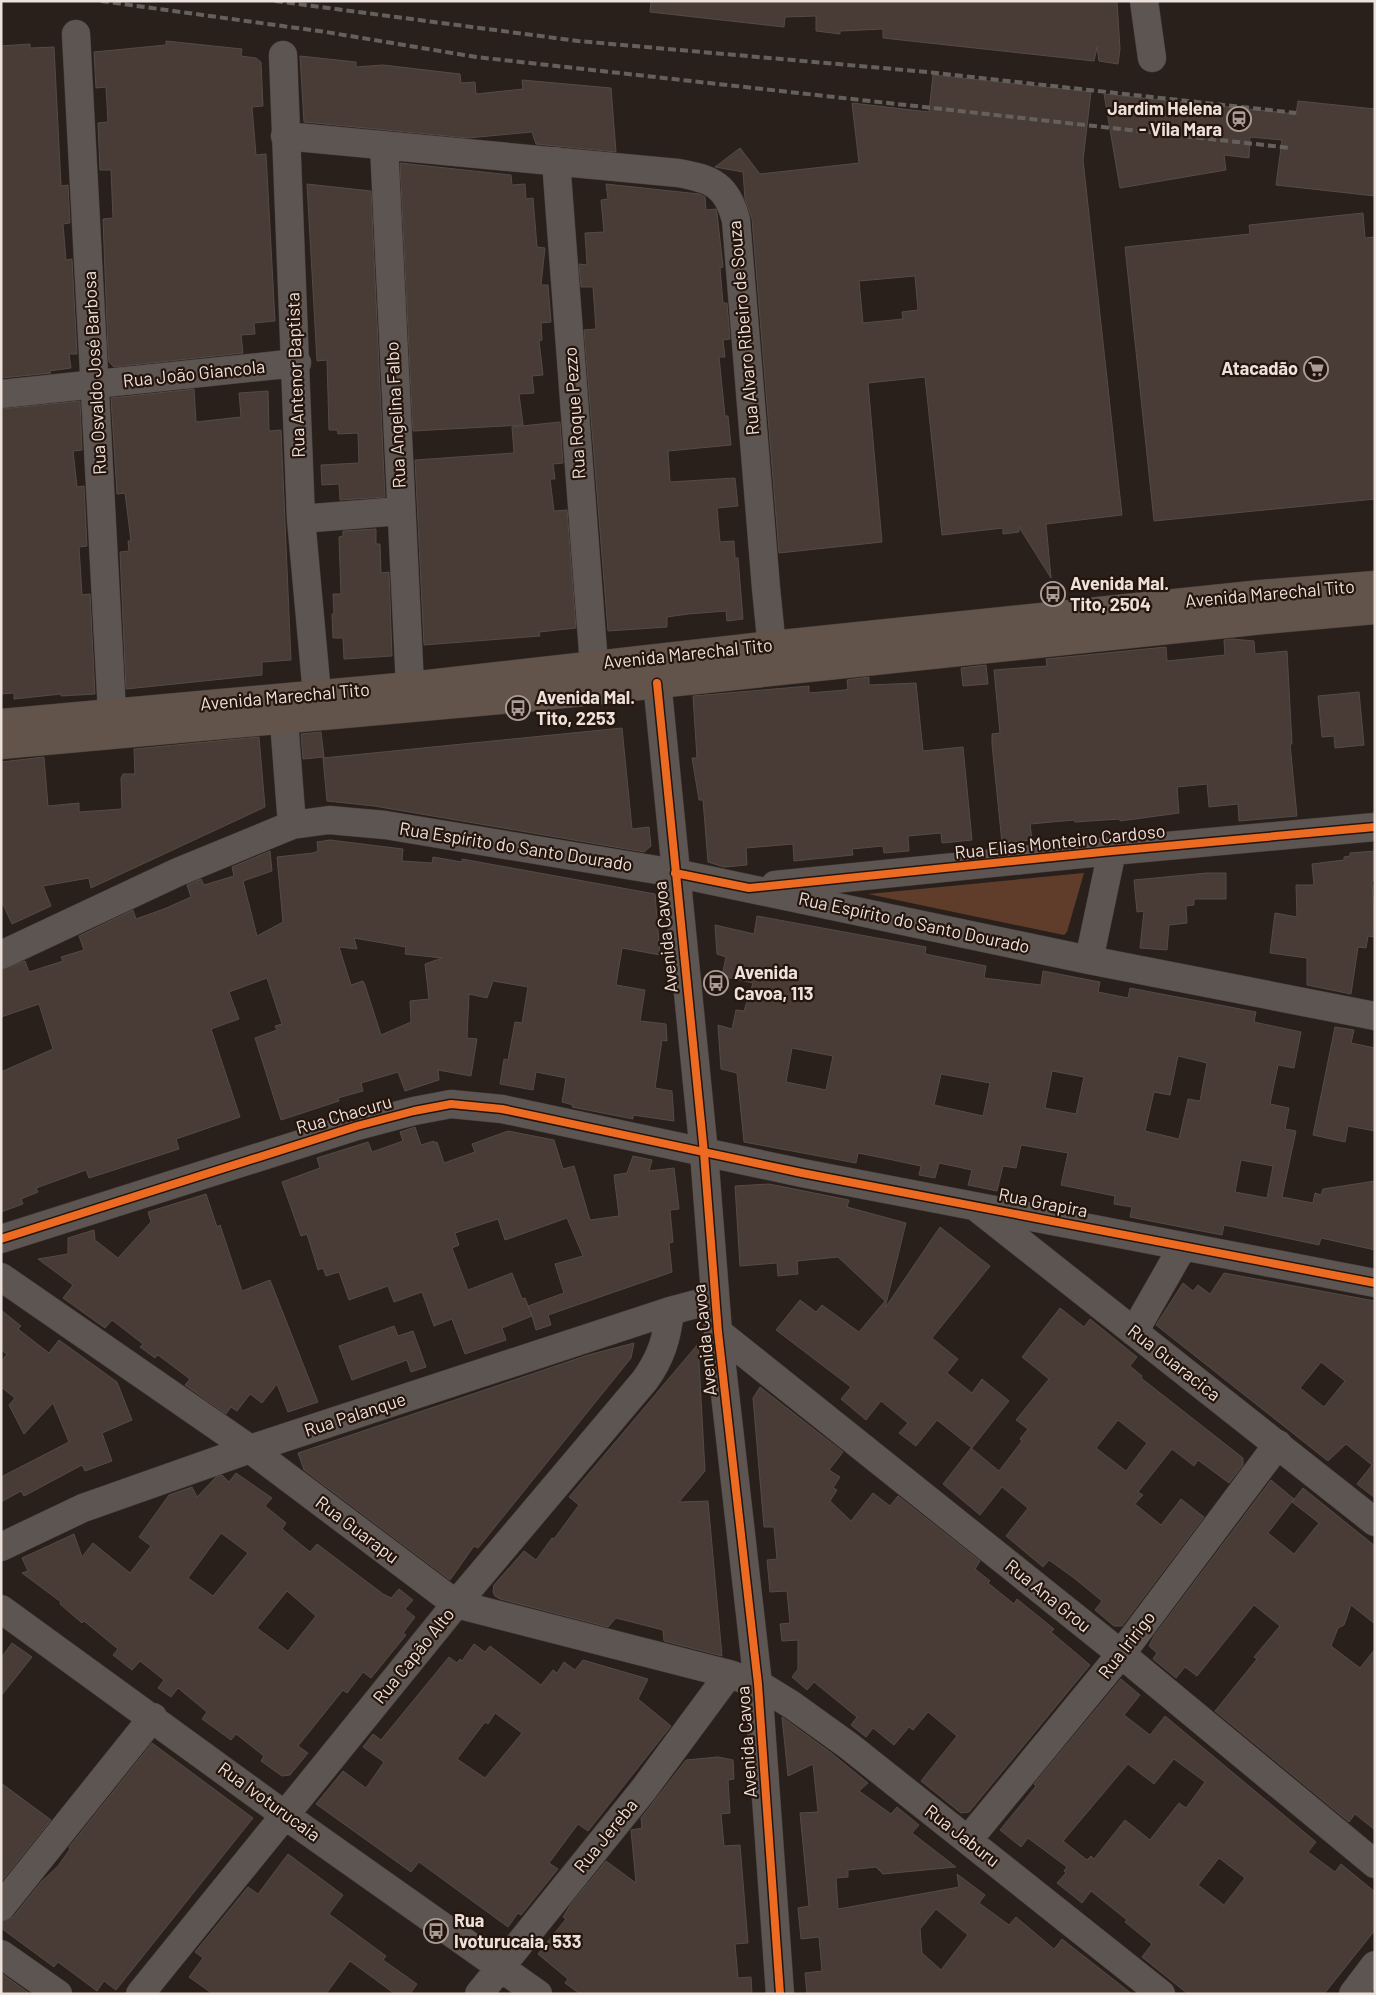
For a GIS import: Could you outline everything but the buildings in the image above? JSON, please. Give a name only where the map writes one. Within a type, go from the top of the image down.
[{"type":"main road","name":"Avenida Marechal Tito","points":[[1,745],[284,721],[656,671],[774,658],[1261,594],[1375,585]]},
{"type":"main road","name":"Avenida Marechal Tito","points":[[774,658],[1375,610]]},
{"type":"main road","name":"Avenida Marechal Tito","points":[[1,723],[410,686],[594,665],[656,671]]},
{"type":"street","points":[[1144,1],[1152,58]]},
{"type":"street","name":"Rua Osvaldo José Barbosa","points":[[76,34],[112,713]]},
{"type":"street","name":"Rua Antenor Baptista","points":[[283,55],[301,519],[317,694]]},
{"type":"street","name":"Rua Alvaro Ribeiro de Souza","points":[[285,136],[556,161],[702,178],[718,186],[732,205],[736,220],[774,658]]},
{"type":"street","name":"Rua Angelina Falbo","points":[[384,145],[400,511],[410,686]]},
{"type":"street","name":"Rua Roque Pezzo","points":[[556,161],[594,665]]},
{"type":"street","name":"Rua João Giancola","points":[[1,394],[296,363]]},
{"type":"street","points":[[301,519],[400,511]]},
{"type":"street","name":"Avenida Cavoa","points":[[656,671],[704,1153],[718,1332],[758,1684],[780,1994]]},
{"type":"street","points":[[284,721],[292,825]]},
{"type":"street","name":"Rua Espírito do Santo Dourado","points":[[1,954],[178,872],[292,825],[329,820],[385,825],[675,873],[1089,960],[1375,1016]]},
{"type":"street","name":"Rua Elias Monteiro Cardoso","points":[[749,888],[1112,851],[1375,827]]},
{"type":"street","points":[[1089,960],[1112,851]]},
{"type":"street","name":"Rua Chacuru","points":[[1,1239],[357,1126],[414,1111],[451,1104],[502,1109],[562,1120],[704,1153]]},
{"type":"street","name":"Rua Grapira","points":[[704,1153],[1375,1283]]},
{"type":"street","name":"Rua Guaracica","points":[[973,1204],[1375,1522]]},
{"type":"street","points":[[1134,1332],[1183,1246]]},
{"type":"street","name":"Rua Guarapu","points":[[1,1277],[250,1449],[456,1604],[729,1674],[758,1684]]},
{"type":"street","name":"Rua Palanque","points":[[1,1546],[83,1508],[250,1449],[670,1311],[715,1299]]},
{"type":"street","name":"Rua Capão Alto","points":[[140,1994],[456,1604],[645,1380],[657,1364],[664,1348],[670,1311]]},
{"type":"street","name":"Rua Ana Grou","points":[[718,1332],[1121,1654],[1375,1864]]},
{"type":"street","name":"Rua Iririgo","points":[[968,1840],[1121,1654],[1278,1444]]},
{"type":"street","name":"Rua Ivoturucaia","points":[[1,1609],[286,1816],[538,1994]]},
{"type":"street","name":"Rua Jereba","points":[[479,1994],[644,1789],[729,1674]]},
{"type":"street","name":"Rua Jaburu","points":[[758,1684],[792,1705],[849,1746],[1162,1994]]},
{"type":"street","points":[[1,1907],[152,1717]]},
{"type":"street","points":[[1,1954],[58,1994]]},
{"type":"street","points":[[1353,1994],[1375,1965]]},
{"type":"shaded area","points":[[1084,873],[1067,932],[1064,935],[868,894]]},
{"type":"railway","points":[[101,1],[326,32],[476,57],[1291,148]]},
{"type":"railway","points":[[275,1],[578,41],[927,72],[1296,113]]},
{"type":"cycle path","points":[[657,683],[704,1153],[718,1332],[758,1684],[780,1994]]},
{"type":"cycle path","points":[[675,873],[749,888],[1112,851],[1375,827]]},
{"type":"cycle path","points":[[1,1239],[357,1126],[414,1111],[451,1104],[502,1109],[802,1173],[1375,1283]]},
{"type":"place","name":"Jardim Helena - Vila Mara","points":[[1239,119]]},
{"type":"place","name":"Atacadão","points":[[1316,369]]},
{"type":"place","name":"Avenida Mal. Tito, 2504","points":[[1053,594]]},
{"type":"place","name":"Avenida Mal. Tito, 2253","points":[[518,708]]},
{"type":"place","name":"Avenida Cavoa, 113","points":[[716,983]]},
{"type":"place","name":"Rua Ivoturucaia, 533","points":[[436,1931]]}]
